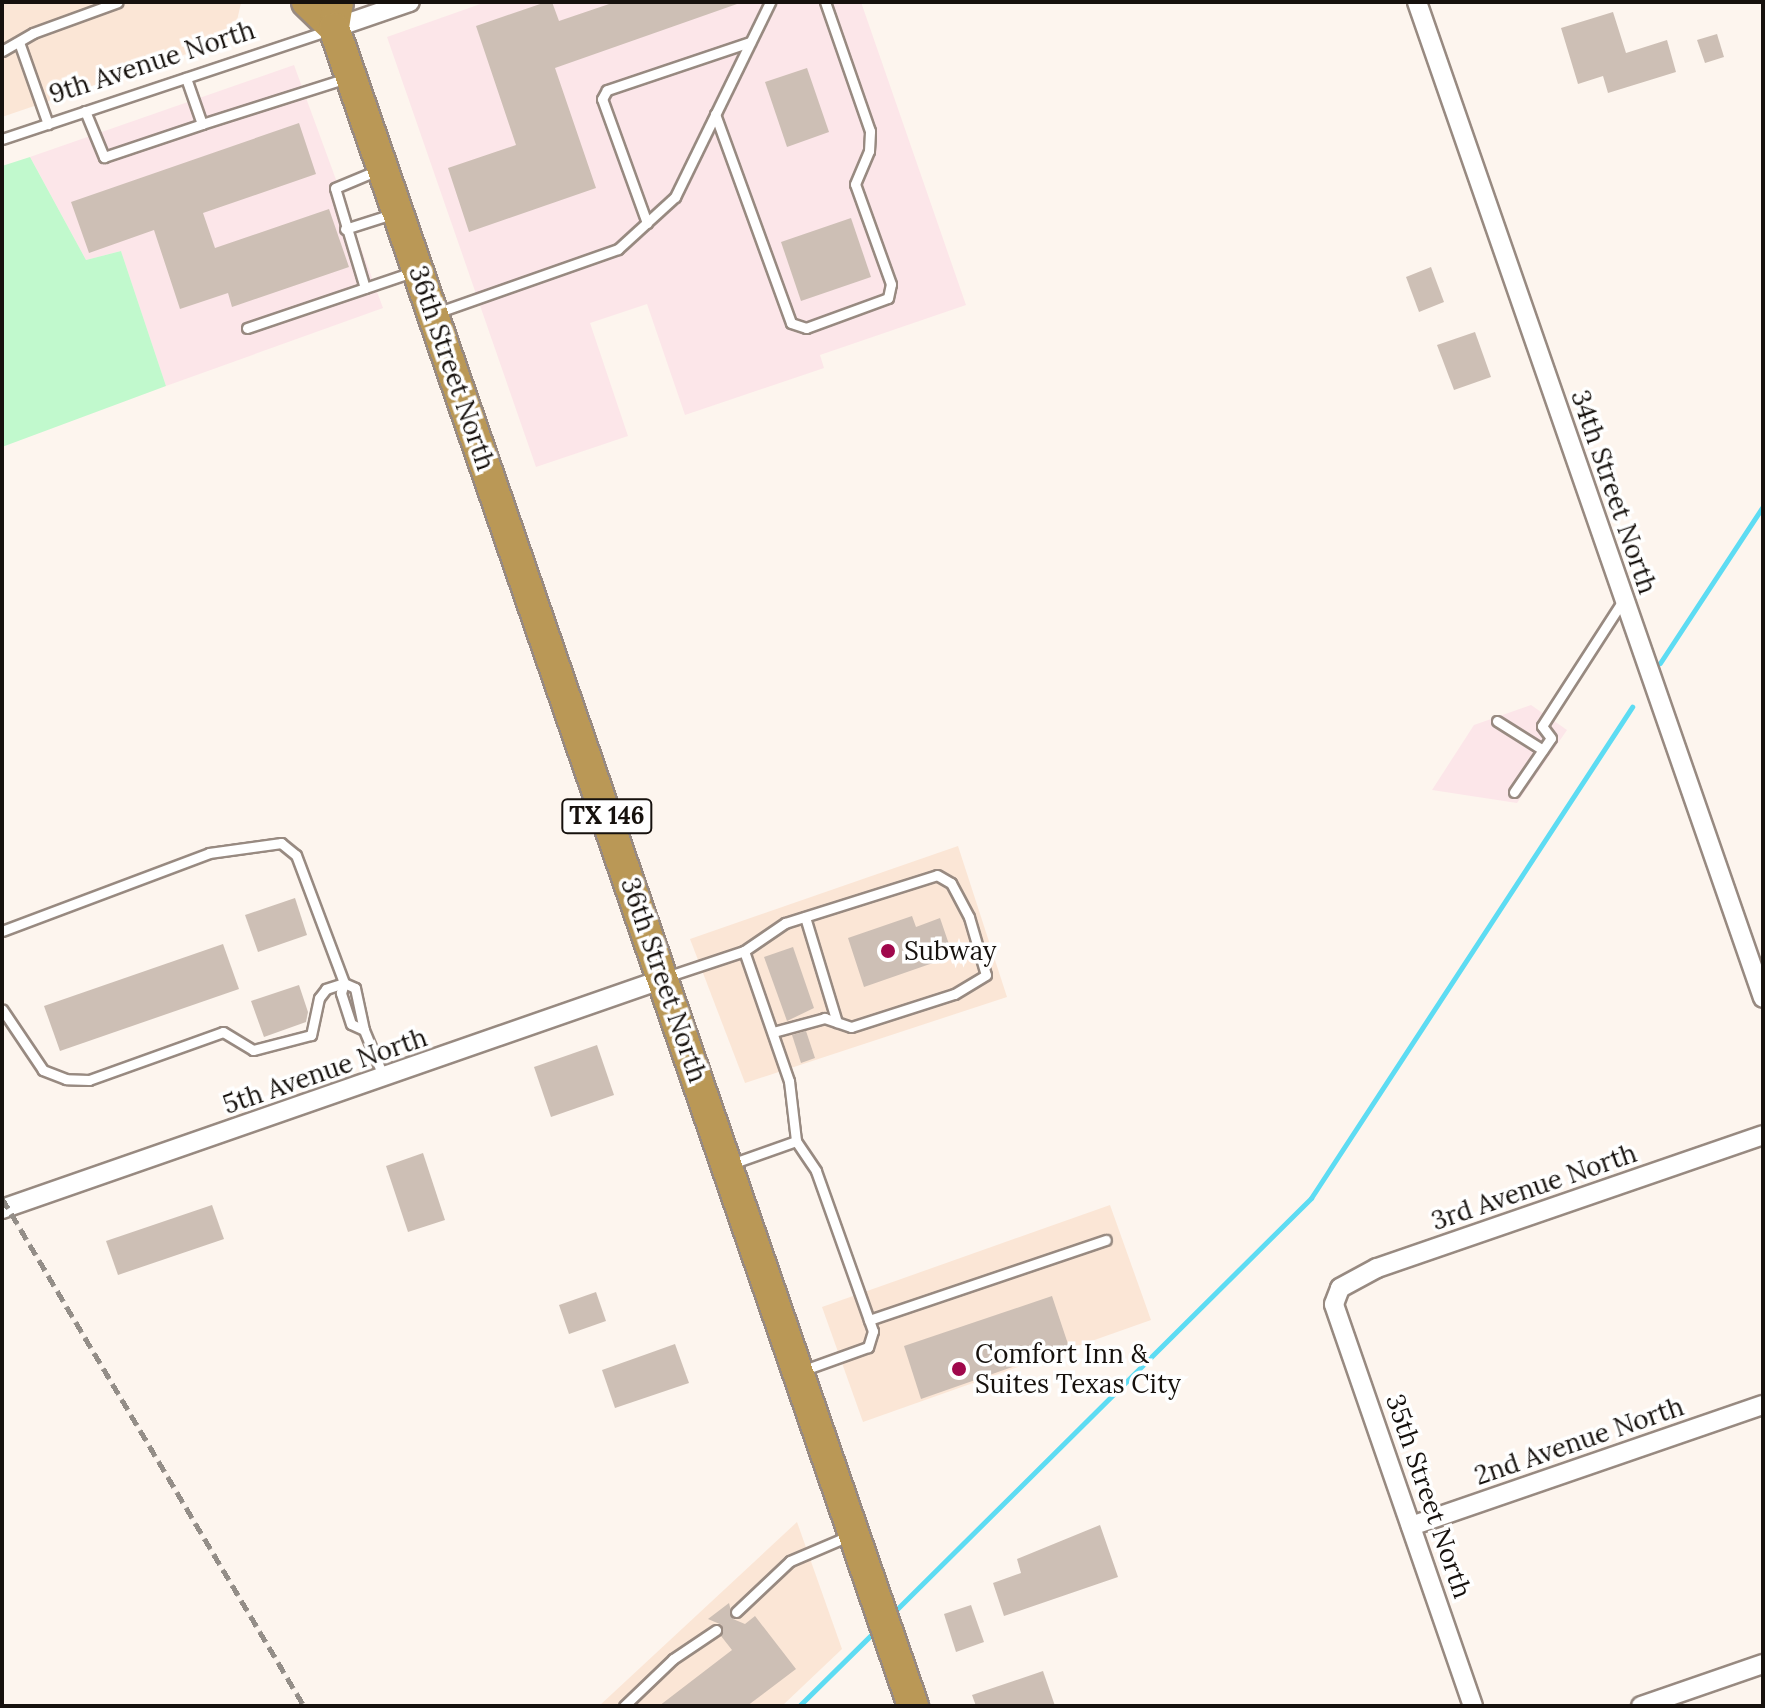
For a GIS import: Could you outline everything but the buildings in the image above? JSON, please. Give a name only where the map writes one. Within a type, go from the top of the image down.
[{"type":"highway","name":"TX 146","points":[[307,2],[336,15]]},
{"type":"highway","name":"36th Street North","points":[[336,15],[351,77],[397,212],[913,1706]]},
{"type":"street","name":"9th Avenue North","points":[[336,15],[410,2]]},
{"type":"street","name":"34th Street North","points":[[1417,2],[1763,998]]},
{"type":"street","name":"5th Avenue North","points":[[2,1209],[663,979]]},
{"type":"street","name":"3rd Avenue North","points":[[1334,1304],[1340,1288],[1377,1268],[1763,1135]]},
{"type":"street","name":"35th Street North","points":[[1334,1304],[1473,1706]]},
{"type":"street","name":"2nd Avenue North","points":[[1411,1526],[1763,1405]]},
{"type":"street","points":[[1641,1706],[1763,1664]]},
{"type":"lane","points":[[2,51],[20,45],[33,33],[118,2]]},
{"type":"lane","points":[[433,315],[618,249],[675,197],[770,2]]},
{"type":"lane","points":[[715,114],[791,323],[806,328],[888,298],[891,284],[855,184],[869,151],[870,131],[825,2]]},
{"type":"lane","name":"9th Avenue North","points":[[2,139],[186,78],[336,15]]},
{"type":"lane","points":[[647,223],[602,99],[607,90],[750,42]]},
{"type":"lane","points":[[20,45],[48,124]]},
{"type":"lane","points":[[85,111],[104,157],[351,77]]},
{"type":"lane","points":[[186,78],[202,124]]},
{"type":"lane","points":[[365,288],[335,188],[383,169]]},
{"type":"lane","points":[[345,229],[397,212]]},
{"type":"lane","points":[[247,328],[418,270]]},
{"type":"lane","points":[[1514,792],[1551,738],[1542,726],[1624,599]]},
{"type":"lane","points":[[1497,721],[1543,750]]},
{"type":"lane","points":[[2,931],[209,853],[281,843],[296,855],[344,983],[346,1012],[351,1024],[364,1030]]},
{"type":"lane","points":[[663,979],[744,951],[785,923],[937,875],[951,883],[969,917],[986,975],[954,994],[851,1027],[825,1018],[773,1032]]},
{"type":"lane","points":[[805,917],[837,1022]]},
{"type":"lane","points":[[744,951],[789,1081],[796,1141],[816,1171],[873,1331],[868,1347],[798,1372]]},
{"type":"lane","points":[[2,1009],[43,1070],[66,1079],[89,1080],[223,1032],[253,1050],[311,1035],[319,998],[326,989],[344,983],[355,988],[364,1030],[384,1078]]},
{"type":"lane","points":[[727,1165],[796,1141]]},
{"type":"lane","points":[[869,1320],[1106,1240]]},
{"type":"lane","points":[[736,1612],[790,1561],[854,1533]]},
{"type":"lane","points":[[624,1706],[673,1659],[716,1630]]},
{"type":"shaded area","points":[[2,2],[241,3],[233,38],[2,117]]},
{"type":"shaded area","points":[[486,2],[861,2],[966,305],[820,355],[824,368],[685,415],[647,304],[590,323],[628,436],[536,467],[387,37]]},
{"type":"shaded area","points":[[294,65],[383,308],[166,386],[121,251],[86,260],[30,157]]},
{"type":"shaded area","points":[[1531,705],[1567,730],[1517,803],[1432,790],[1474,725]]},
{"type":"shaded area","points":[[958,846],[1007,997],[745,1083],[690,939]]},
{"type":"shaded area","points":[[1110,1205],[1151,1320],[863,1422],[822,1307]]},
{"type":"shaded area","points":[[797,1522],[842,1649],[782,1706],[599,1706]]},
{"type":"green space","points":[[30,157],[86,260],[121,251],[166,386],[2,447],[2,166]]},
{"type":"waterway","points":[[1660,663],[1763,506]]},
{"type":"waterway","points":[[891,1615],[1311,1198],[1632,707]]},
{"type":"waterway","points":[[799,1706],[875,1631]]},
{"type":"railway","points":[[2,1198],[304,1706]]},
{"type":"place","name":"Subway","points":[[888,951]]},
{"type":"place","name":"Comfort Inn & Suites Texas City","points":[[959,1369]]}]
